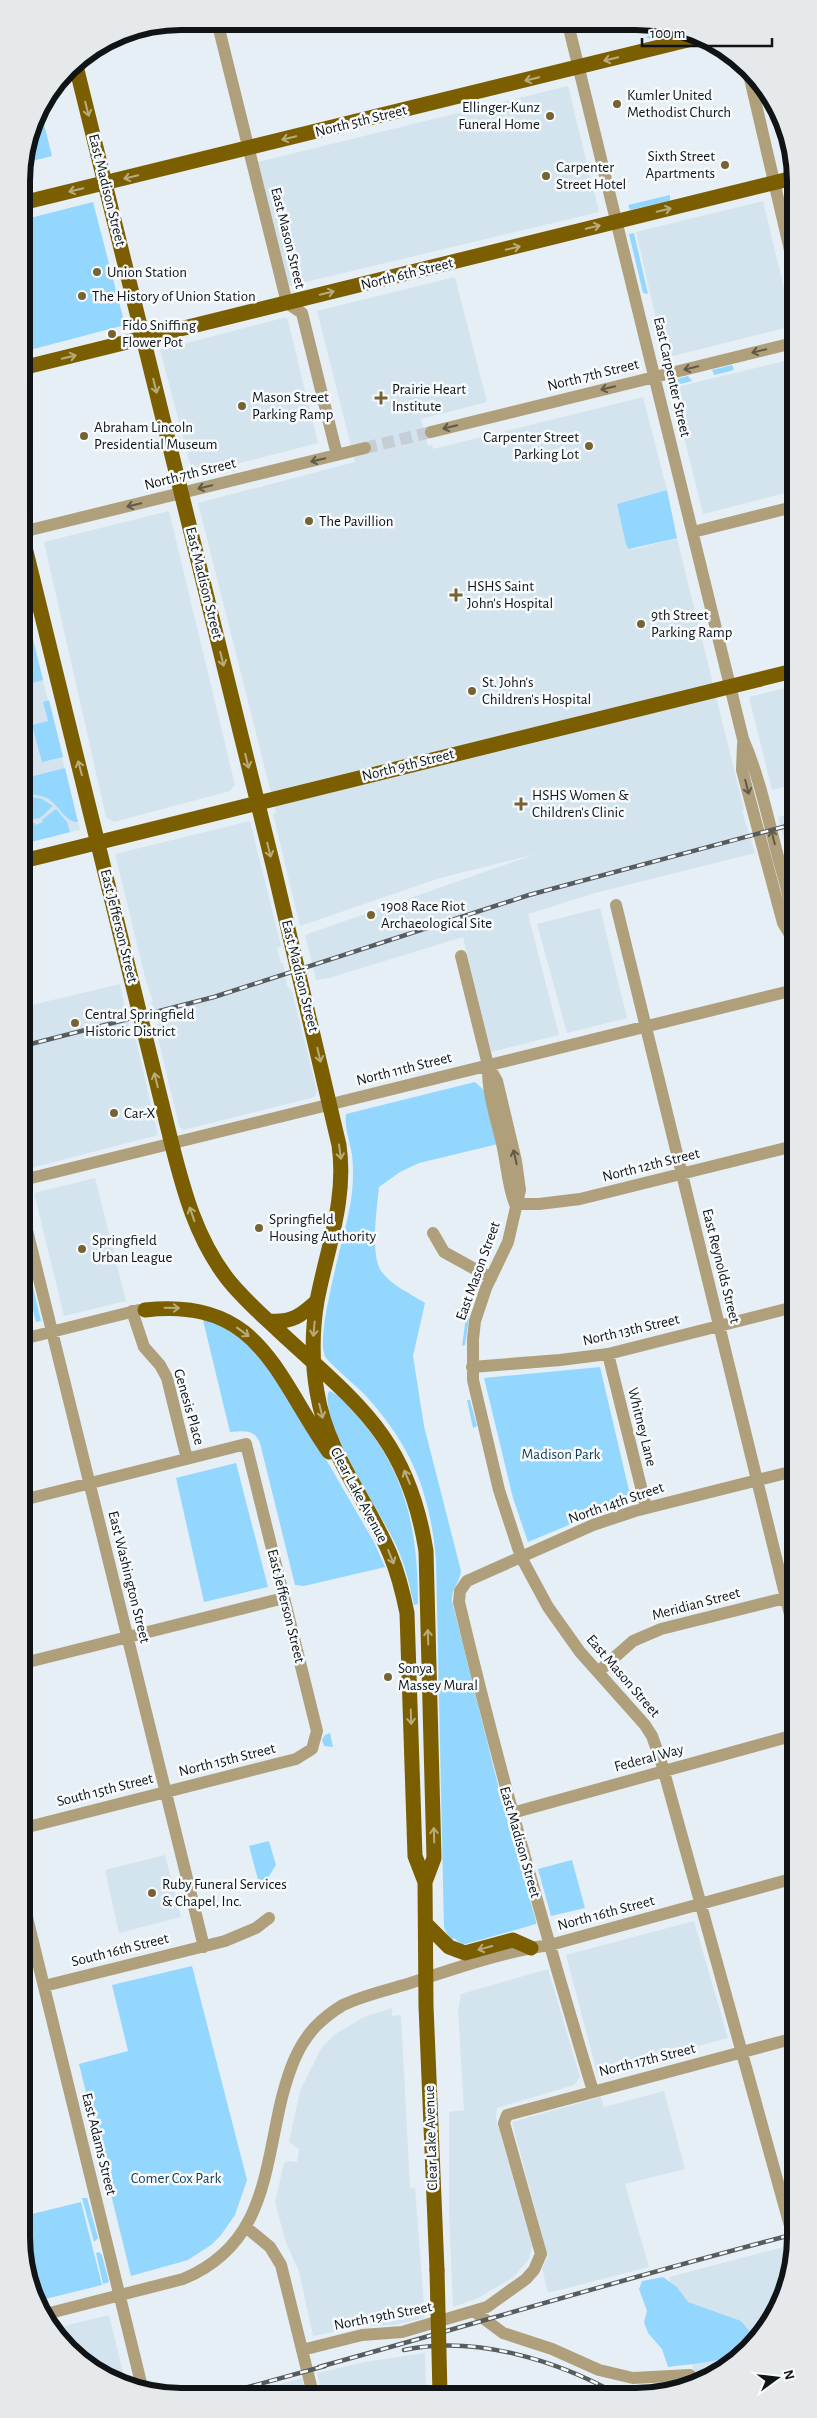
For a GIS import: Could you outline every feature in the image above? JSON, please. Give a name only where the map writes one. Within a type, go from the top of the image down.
[{"type":"main road","name":"North 5th Street","points":[[30,201],[689,40]]},
{"type":"main road","name":"East Madison Street","points":[[77,71],[331,1104],[341,1159],[341,1183],[338,1212],[317,1301],[313,1338],[314,1362]]},
{"type":"main road","name":"North 6th Street","points":[[30,366],[787,180]]},
{"type":"main road","name":"East Jefferson Street","points":[[30,566],[186,1196],[203,1241],[226,1278],[314,1362]]},
{"type":"main road","name":"North 9th Street","points":[[30,859],[787,672]]},
{"type":"main road","points":[[270,1322],[294,1320],[317,1301]]},
{"type":"main road","points":[[138,1310],[174,1308],[200,1311],[231,1323],[247,1334],[274,1363],[316,1434],[359,1496]]},
{"type":"main road","name":"Clear Lake Avenue","points":[[314,1362],[317,1392],[329,1437],[390,1554],[398,1574],[406,1613],[415,1856],[425,1882],[426,1978],[440,2388]]},
{"type":"main road","name":"Clear Lake Avenue","points":[[314,1362],[357,1402],[386,1438],[410,1484],[422,1528],[426,1551],[434,1858],[425,1882]]},
{"type":"main road","points":[[426,1924],[449,1947],[466,1953],[513,1940],[531,1948]]},
{"type":"street","name":"East Mason Street","points":[[219,30],[287,302],[302,313],[337,455]]},
{"type":"street","name":"East Carpenter Street","points":[[570,30],[744,739],[742,770],[783,923],[787,931]]},
{"type":"street","points":[[752,85],[787,236]]},
{"type":"street","name":"North 7th Street","points":[[431,432],[787,344]]},
{"type":"street","name":"North 7th Street","points":[[30,532],[365,448]]},
{"type":"street","points":[[693,532],[787,508]]},
{"type":"street","name":"East Reynolds Street","points":[[616,905],[787,1605]]},
{"type":"street","name":"East Mason Street","points":[[461,956],[488,1065],[487,1084],[507,1169],[510,1192],[515,1204],[508,1242],[491,1278],[475,1321],[472,1367],[475,1392],[499,1490],[521,1557],[553,1615],[598,1672],[645,1725],[656,1747],[741,2053],[787,2207]]},
{"type":"street","name":"North 11th Street","points":[[30,1178],[172,1145],[787,992]]},
{"type":"street","name":"North 12th Street","points":[[515,1204],[539,1204],[580,1199],[787,1148]]},
{"type":"street","points":[[433,1233],[444,1252],[491,1278]]},
{"type":"street","name":"East Washington Street","points":[[30,1242],[204,1947]]},
{"type":"street","name":"North 13th Street","points":[[472,1367],[608,1354],[787,1309]]},
{"type":"street","points":[[30,1338],[138,1310]]},
{"type":"street","name":"Genesis Place","points":[[138,1310],[144,1347],[160,1365],[167,1378],[187,1459]]},
{"type":"street","name":"Whitney Lane","points":[[608,1354],[646,1507]]},
{"type":"street","name":"East Jefferson Street","points":[[187,1459],[246,1444],[317,1731],[312,1748],[296,1759]]},
{"type":"street","points":[[30,1498],[187,1459]]},
{"type":"street","name":"North 14th Street","points":[[460,1591],[467,1581],[593,1526],[646,1507],[787,1473]]},
{"type":"street","name":"East Madison Street","points":[[460,1591],[459,1602],[512,1813],[593,2091]]},
{"type":"street","points":[[30,1661],[284,1598]]},
{"type":"street","name":"Meridian Street","points":[[598,1672],[633,1641],[661,1628],[785,1598]]},
{"type":"street","name":"Federal Way","points":[[512,1813],[787,1737]]},
{"type":"street","name":"North 15th Street","points":[[165,1792],[296,1759]]},
{"type":"street","name":"South 15th Street","points":[[30,1826],[165,1792]]},
{"type":"street","name":"North 16th Street","points":[[51,2313],[177,2281],[203,2270],[229,2250],[247,2228],[261,2190],[289,2069],[307,2037],[325,2018],[342,2006],[426,1978],[531,1948],[550,1945],[787,1880]]},
{"type":"street","points":[[204,1947],[236,1938],[269,1918]]},
{"type":"street","name":"East Adams Street","points":[[30,1929],[141,2382]]},
{"type":"street","name":"South 16th Street","points":[[44,1986],[204,1947]]},
{"type":"street","name":"North 17th Street","points":[[506,2115],[787,2040]]},
{"type":"street","name":"North 19th Street","points":[[302,2350],[362,2335],[402,2332],[475,2312],[510,2293],[526,2280],[534,2270],[541,2254],[504,2123],[506,2115]]},
{"type":"street","points":[[247,2228],[270,2247],[280,2265],[312,2388]]},
{"type":"street","points":[[475,2312],[503,2333],[552,2349],[599,2370],[633,2378],[690,2375]]},
{"type":"shaded area","points":[[568,86],[599,212],[289,286],[258,162]]},
{"type":"shaded area","points":[[763,201],[787,301],[787,328],[665,358],[636,232]]},
{"type":"shaded area","name":"HSHS Saint John's Hospital","points":[[455,277],[487,402],[421,419],[428,446],[432,445],[433,449],[643,397],[667,490],[617,504],[626,545],[632,550],[677,538],[744,810],[742,811],[755,853],[595,893],[528,914],[559,1035],[491,1052],[463,937],[329,978],[316,980],[305,935],[536,854],[440,878],[300,926],[273,814],[276,813],[198,503],[355,462],[317,311]]},
{"type":"shaded area","name":"Mason Street Parking Ramp","points":[[287,317],[318,443],[193,475],[160,350]]},
{"type":"shaded area","points":[[787,360],[787,493],[703,514],[672,388]]},
{"type":"shaded area","points":[[169,511],[235,785],[230,791],[114,822],[106,817],[44,542]]},
{"type":"shaded area","points":[[30,627],[80,830],[30,842]]},
{"type":"shaded area","points":[[787,688],[787,786],[772,790],[749,697]]},
{"type":"shaded area","points":[[787,815],[787,843],[785,843],[778,817]]},
{"type":"shaded area","points":[[250,821],[281,946],[277,948],[281,963],[283,963],[287,986],[292,991],[317,1091],[315,1096],[311,1098],[183,1130],[179,1126],[155,1025],[159,1024],[151,1002],[153,1001],[146,981],[115,854]]},
{"type":"shaded area","points":[[600,908],[627,1018],[567,1033],[537,924]]},
{"type":"shaded area","points":[[120,984],[130,1032],[134,1031],[158,1135],[30,1168],[30,1005]]},
{"type":"shaded area","points":[[95,1178],[126,1301],[64,1316],[34,1193]]},
{"type":"shaded area","points":[[165,1855],[181,1917],[119,1933],[105,1870]]},
{"type":"shaded area","points":[[694,1921],[728,2038],[597,2073],[566,1955]]},
{"type":"shaded area","points":[[548,1969],[580,2077],[574,2085],[497,2108],[496,2118],[532,2246],[529,2259],[514,2277],[478,2298],[453,2307],[449,2211],[449,2112],[464,2110],[458,2010],[461,1994]]},
{"type":"shaded area","points":[[392,2008],[392,2016],[401,2015],[410,2188],[415,2188],[425,2318],[394,2325],[361,2326],[313,2336],[299,2271],[286,2243],[275,2202],[284,2163],[288,2161],[297,2162],[299,2149],[289,2142],[300,2091],[322,2047],[337,2033],[364,2017]]},
{"type":"shaded area","points":[[664,2091],[685,2169],[625,2184],[649,2267],[548,2293],[542,2268],[548,2257],[512,2122],[601,2097],[604,2107]]},
{"type":"shaded area","points":[[787,2246],[782,2276],[771,2304],[761,2321],[743,2344],[728,2357],[695,2375],[669,2277]]},
{"type":"shaded area","points":[[109,2315],[124,2376],[89,2357],[74,2344],[60,2327]]},
{"type":"shaded area","points":[[425,2353],[426,2388],[321,2388],[317,2373],[364,2362]]},
{"type":"shaded area","points":[[302,2378],[305,2388],[266,2388]]},
{"type":"green space","points":[[662,32],[669,34],[650,39],[646,37]]},
{"type":"green space","points":[[43,121],[52,156],[31,161],[35,142]]},
{"type":"green space","points":[[670,195],[670,201],[630,210],[628,205]]},
{"type":"green space","points":[[93,202],[125,325],[30,350],[30,218]]},
{"type":"green space","points":[[634,233],[648,294],[643,293],[629,234]]},
{"type":"green space","points":[[732,365],[734,370],[714,375],[712,370]]},
{"type":"green space","points":[[688,376],[692,381],[672,386],[670,381]]},
{"type":"green space","points":[[667,490],[677,538],[629,549],[626,545],[617,504]]},
{"type":"green space","points":[[30,627],[43,680],[30,684]]},
{"type":"green space","points":[[49,700],[63,757],[42,762],[32,725],[48,721],[43,702]]},
{"type":"green space","points":[[65,768],[78,822],[70,820],[47,798],[30,794],[30,777]]},
{"type":"green space","points":[[30,797],[42,799],[53,806],[40,818],[30,820]]},
{"type":"green space","points":[[56,809],[67,822],[70,832],[30,842],[30,823],[35,823],[36,825],[43,822],[42,820]]},
{"type":"green space","points":[[475,1082],[484,1090],[498,1144],[419,1163],[400,1172],[379,1187],[375,1230],[376,1254],[381,1271],[396,1285],[425,1303],[413,1356],[424,1426],[461,1571],[452,1601],[502,1801],[536,1921],[536,1924],[462,1945],[454,1938],[452,1942],[444,1928],[436,1560],[429,1513],[416,1472],[396,1434],[366,1396],[327,1359],[323,1345],[331,1286],[352,1190],[353,1162],[346,1129],[346,1114]]},
{"type":"green space","points":[[30,1275],[41,1321],[36,1322],[30,1298]]},
{"type":"green space","points":[[202,1316],[237,1331],[284,1387],[374,1542],[385,1567],[304,1586],[295,1585],[260,1443],[258,1438],[252,1433],[244,1431],[230,1432]]},
{"type":"green space","points":[[466,1317],[469,1319],[465,1345],[462,1346]]},
{"type":"green space","name":"Madison Park","points":[[600,1367],[631,1499],[528,1542],[513,1498],[484,1378]]},
{"type":"green space","points":[[329,1391],[337,1395],[344,1402],[374,1437],[388,1459],[398,1481],[406,1504],[416,1552],[418,1604],[414,1605],[406,1571],[397,1547],[352,1465],[332,1421],[328,1404]]},
{"type":"green space","points":[[467,1400],[470,1400],[477,1426],[473,1428]]},
{"type":"green space","points":[[236,1463],[268,1587],[204,1602],[176,1478]]},
{"type":"green space","points":[[330,1733],[333,1747],[324,1746],[322,1740],[325,1735]]},
{"type":"green space","points":[[269,1841],[276,1865],[269,1876],[268,1883],[260,1887],[249,1846]]},
{"type":"green space","points":[[572,1860],[585,1908],[551,1916],[538,1869]]},
{"type":"green space","name":"Comer Cox Park","points":[[192,1966],[247,2180],[235,2215],[221,2235],[211,2245],[188,2260],[131,2276],[79,2064],[128,2051],[112,1985]]},
{"type":"green space","points":[[82,2198],[87,2198],[88,2201],[98,2238],[94,2242]]},
{"type":"green space","points":[[81,2202],[102,2285],[44,2299],[38,2285],[31,2256],[30,2215]]},
{"type":"green space","points":[[99,2252],[102,2255],[109,2282],[103,2284],[96,2253]]},
{"type":"green space","points":[[663,2277],[677,2287],[688,2302],[741,2321],[751,2333],[743,2344],[728,2357],[668,2367],[662,2349],[648,2333],[644,2322],[647,2311],[639,2289],[642,2281]]},
{"type":"tunnel","points":[[365,448],[431,432]]},
{"type":"railway","points":[[30,1044],[214,997],[529,895],[787,826]]},
{"type":"railway","points":[[319,2367],[616,2282],[787,2236]]},
{"type":"railway","points":[[404,2350],[431,2346],[486,2348],[541,2361],[605,2388]]},
{"type":"railway","points":[[245,2388],[325,2366]]},
{"type":"place","name":"Kumler United Methodist Church","points":[[617,104]]},
{"type":"place","name":"Ellinger-Kunz Funeral Home","points":[[550,116]]},
{"type":"place","name":"Sixth Street Apartments","points":[[725,165]]},
{"type":"place","name":"Carpenter Street Hotel","points":[[546,176]]},
{"type":"place","name":"Union Station","points":[[97,272]]},
{"type":"place","name":"The History of Union Station","points":[[82,296]]},
{"type":"place","name":"Fido Sniffing Flower Pot","points":[[112,334]]},
{"type":"place","name":"Prairie Heart Institute","points":[[381,398]]},
{"type":"place","name":"Mason Street Parking Ramp","points":[[242,406]]},
{"type":"place","name":"Abraham Lincoln Presidential Museum","points":[[84,436]]},
{"type":"place","name":"Carpenter Street Parking Lot","points":[[589,446]]},
{"type":"place","name":"The Pavillion","points":[[309,521]]},
{"type":"place","name":"HSHS Saint John's Hospital","points":[[456,595]]},
{"type":"place","name":"9th Street Parking Ramp","points":[[641,624]]},
{"type":"place","name":"St. John's Children's Hospital","points":[[472,691]]},
{"type":"place","name":"HSHS Women & Children's Clinic","points":[[521,804]]},
{"type":"place","name":"1908 Race Riot Archaeological Site","points":[[371,915]]},
{"type":"place","name":"Central Springfield Historic District","points":[[75,1023]]},
{"type":"place","name":"Car-X","points":[[114,1113]]},
{"type":"place","name":"Springfield Housing Authority","points":[[259,1228]]},
{"type":"place","name":"Springfield Urban League","points":[[82,1249]]},
{"type":"place","name":"Sonya Massey Mural","points":[[388,1677]]},
{"type":"place","name":"Ruby Funeral Services & Chapel, Inc.","points":[[152,1893]]}]
